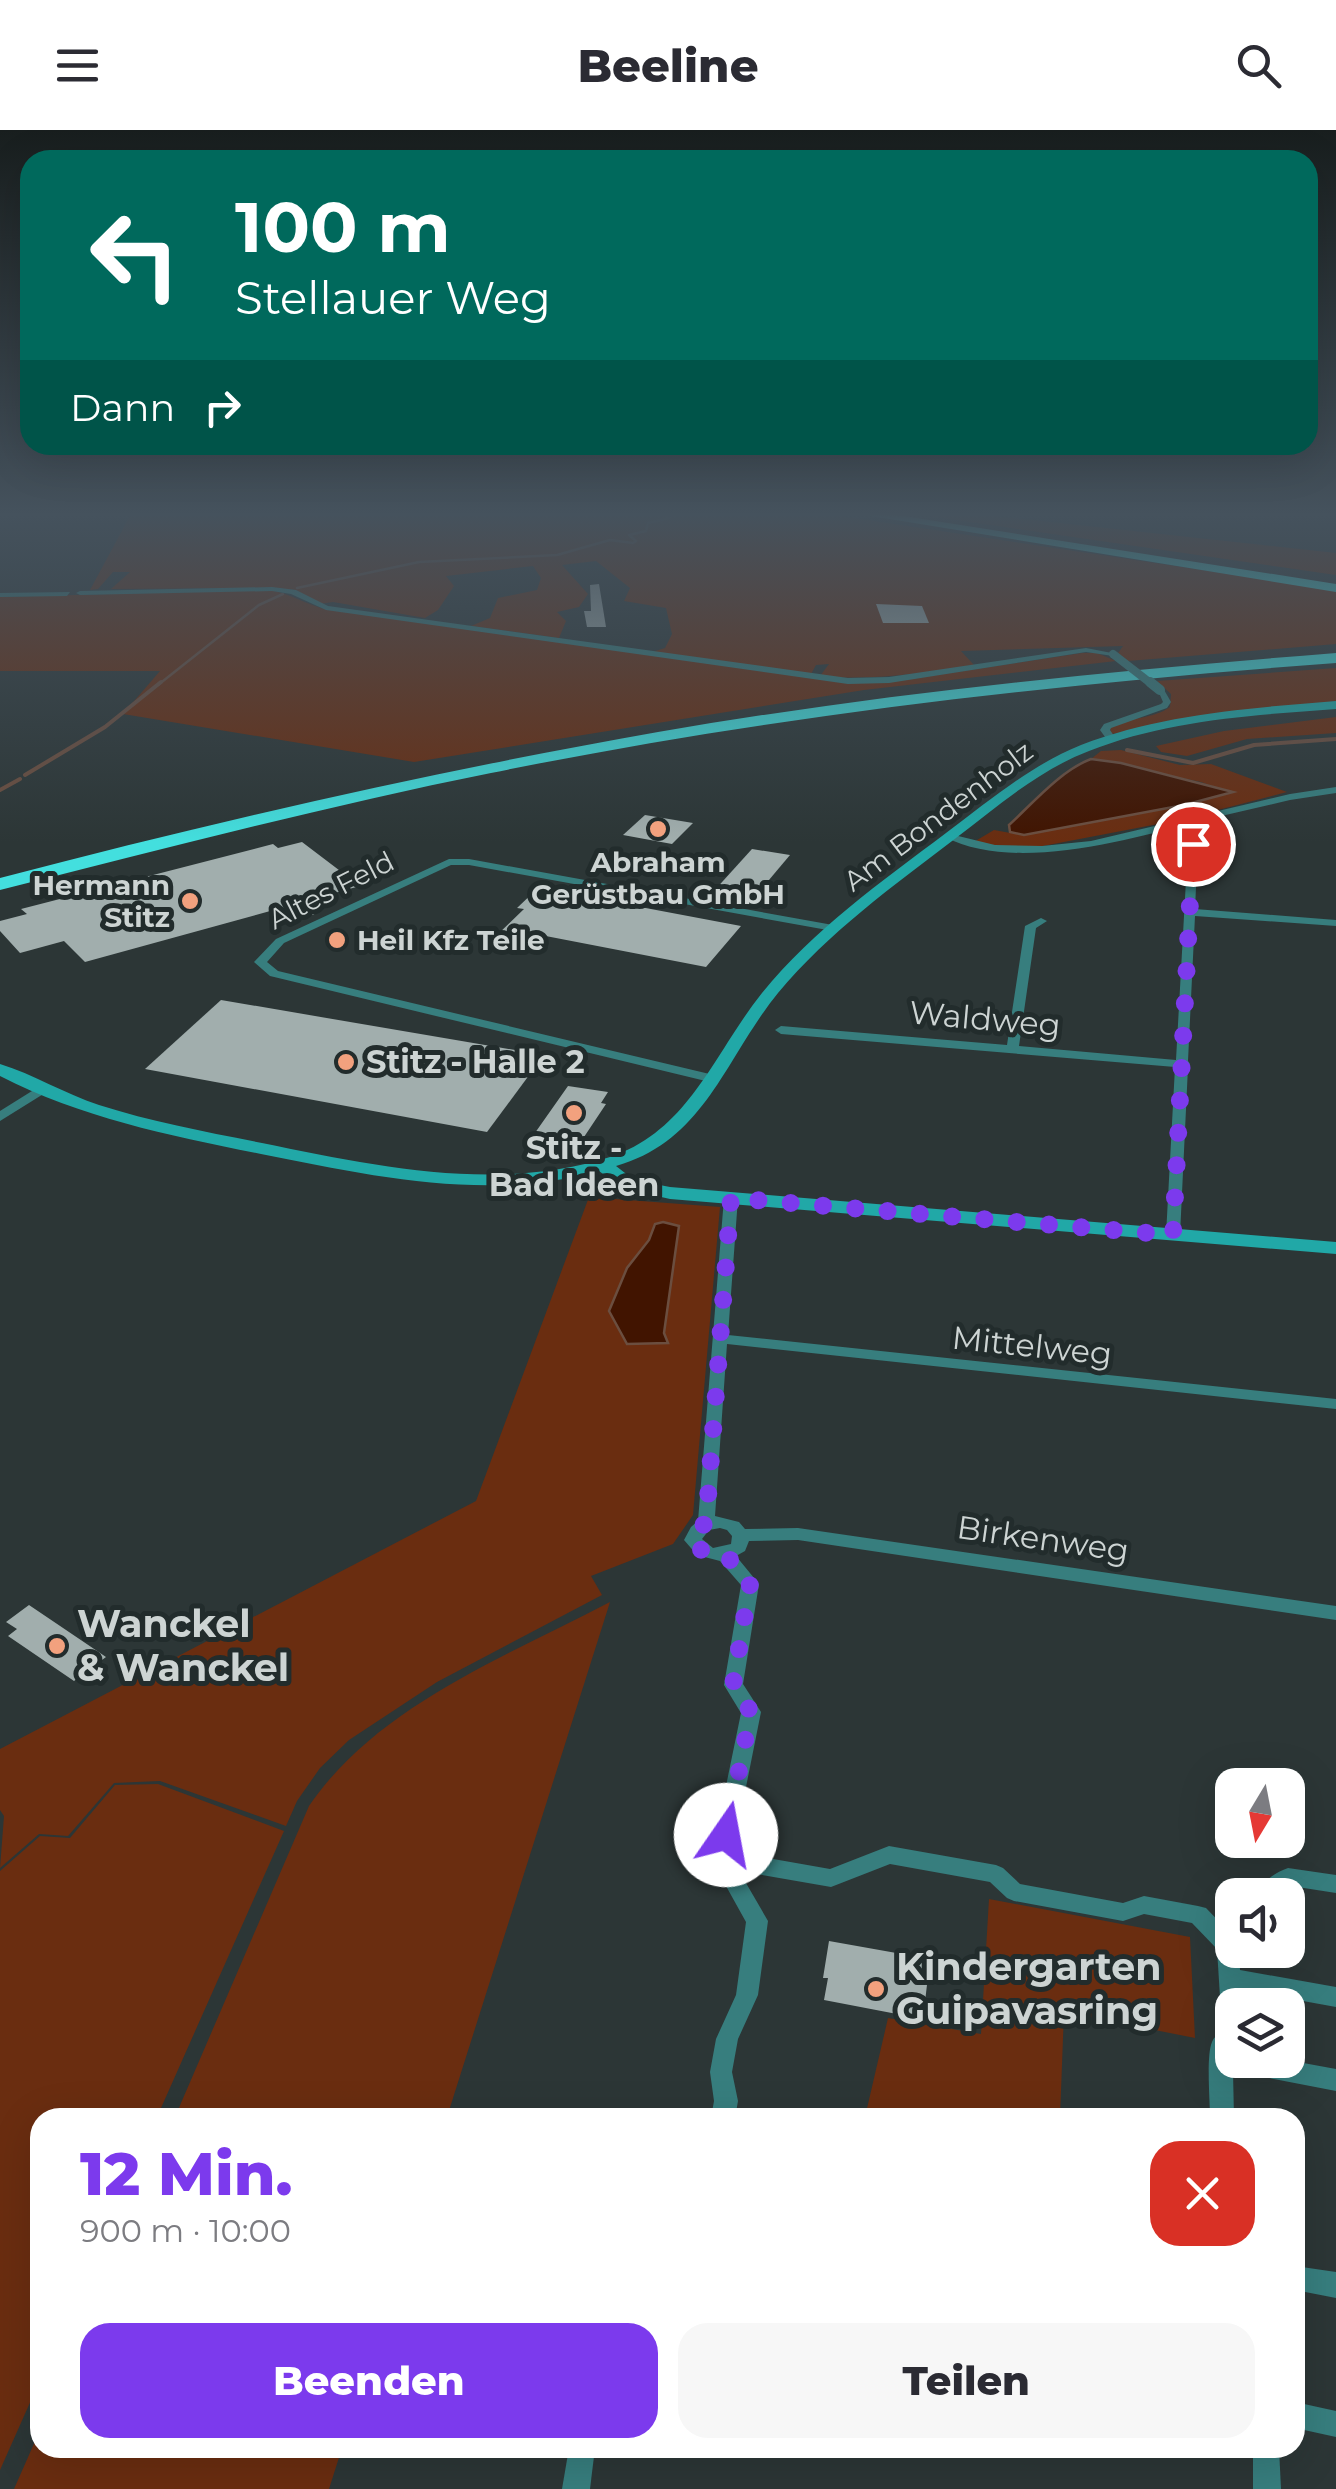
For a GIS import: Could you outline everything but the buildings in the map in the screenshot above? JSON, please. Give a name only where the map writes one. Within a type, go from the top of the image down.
[{"type":"highway","points":[[0,870],[281,801],[641,731],[1014,678],[1336,650]]},
{"type":"highway","points":[[0,884],[239,822],[543,759],[870,706],[1163,681],[1336,661]]},
{"type":"main road","points":[[1111,740],[1206,721],[1336,704]]},
{"type":"main road","name":"Am Bondenholz","points":[[0,1069],[40,1090],[113,1118],[358,1166],[509,1178],[570,1173],[603,1165],[644,1149],[674,1130],[714,1079],[765,1000],[833,928],[1032,775],[1111,740]]},
{"type":"main road","points":[[603,1165],[628,1184],[731,1198],[1336,1248]]},
{"type":"street","points":[[427,622],[848,681],[889,680],[1104,650],[1163,681]]},
{"type":"street","name":"Am Bondenholz","points":[[1111,740],[1105,730],[1107,726],[1164,706],[1163,681]]},
{"type":"street","points":[[950,837],[995,850],[1025,852],[1200,820],[1263,801],[1336,790]]},
{"type":"street","points":[[1173,1235],[1193,844],[1200,820]]},
{"type":"street","name":"Altes Feld","points":[[714,1079],[274,974],[260,962],[280,941],[449,862],[469,862],[833,928]]},
{"type":"street","points":[[1190,912],[1336,923]]},
{"type":"street","points":[[1013,1048],[1031,926],[1041,921]]},
{"type":"street","name":"Waldweg","points":[[781,1030],[1184,1064]]},
{"type":"street","points":[[0,1118],[40,1090]]},
{"type":"street","points":[[706,1523],[731,1198]]},
{"type":"street","name":"Mittelweg","points":[[722,1339],[1336,1404]]},
{"type":"street","points":[[706,1523],[733,1526],[740,1534],[739,1547],[726,1555],[711,1555],[699,1549],[693,1540],[696,1530],[706,1523]]},
{"type":"street","name":"Birkenweg","points":[[740,1534],[798,1534],[1336,1613]]},
{"type":"street","points":[[725,2108],[721,2072],[726,2038],[747,1994],[757,1920],[721,1859],[751,1712],[733,1685],[750,1584],[726,1555]]},
{"type":"street","points":[[721,1859],[831,1878],[888,1855],[996,1874],[1014,1892],[1123,1912],[1144,1905],[1215,1922]]},
{"type":"street","points":[[1305,1879],[1336,1884]]},
{"type":"street","points":[[1229,1968],[1231,1988]]},
{"type":"street","points":[[1230,1978],[1336,1996]]},
{"type":"street","points":[[1305,2071],[1336,2080]]},
{"type":"street","points":[[1223,2108],[1224,2078]]},
{"type":"street","points":[[1305,2280],[1336,2286]]},
{"type":"street","points":[[1305,2417],[1336,2424]]},
{"type":"street","points":[[576,2489],[581,2458]]},
{"type":"street","points":[[1266,2458],[1268,2489]]},
{"type":"shaded area","points":[[0,622],[422,622],[884,683],[1082,653],[1097,653],[1116,661],[864,690],[414,762],[123,714],[160,671],[0,671]]},
{"type":"shaded area","points":[[480,622],[566,622],[559,638],[471,626]]},
{"type":"shaded area","points":[[669,622],[1336,622],[1336,644],[1128,661],[1118,653],[1123,646],[961,651],[974,665],[859,678],[820,676],[829,664],[816,665],[811,674],[649,653],[665,648],[672,634]]},
{"type":"shaded area","points":[[1336,668],[1336,701],[1111,734],[1110,727],[1170,707],[1171,694],[1157,681]]},
{"type":"shaded area","points":[[1336,717],[1336,733],[1247,739],[1187,756],[1161,752],[1156,746],[1224,731]]},
{"type":"shaded area","points":[[1121,750],[1180,765],[1211,764],[1287,792],[1179,820],[1022,850],[972,843],[994,830],[1016,834],[1232,793],[1201,782],[1091,759],[1101,751]]},
{"type":"shaded area","points":[[1091,759],[1233,792],[1024,835],[1010,832],[1009,825],[1047,788]]},
{"type":"shaded area","points":[[589,1197],[720,1207],[693,1515],[673,1544],[591,1576],[602,1595],[437,1682],[349,1740],[320,1768],[297,1801],[286,1826],[160,1781],[114,1783],[68,1836],[39,1834],[0,1868],[4,1816],[0,1810],[0,1749],[476,1501]],"holes":[[[673,1223],[676,1237],[664,1333],[667,1339],[636,1345],[609,1311],[627,1268],[649,1240],[655,1224]]]},
{"type":"shaded area","points":[[655,1224],[679,1226],[664,1333],[668,1343],[627,1344],[609,1311],[627,1268],[649,1240]]},
{"type":"shaded area","points":[[610,1602],[450,2108],[179,2108],[309,1806],[337,1771],[370,1740],[406,1712],[487,1664]]},
{"type":"shaded area","points":[[158,1784],[284,1831],[161,2108],[30,2108],[30,2402],[0,2470],[0,1871],[40,1836],[70,1838],[115,1785]]},
{"type":"shaded area","points":[[989,1899],[1190,1937],[1195,2038],[1064,2012],[1060,2108],[867,2108],[888,2018],[981,2034]]},
{"type":"shaded area","points":[[30,2453],[30,2458],[339,2458],[329,2489],[14,2489]]},
{"type":"waterway","points":[[158,685],[237,622]]},
{"type":"waterway","points":[[25,775],[105,727],[161,682]]},
{"type":"waterway","points":[[1127,750],[1193,763],[1254,745],[1336,739]]},
{"type":"waterway","points":[[0,790],[20,779]]},
{"type":"place","name":"Abraham Gerüstbau GmbH","points":[[658,829]]},
{"type":"place","name":"Hermann Stitz","points":[[190,901]]},
{"type":"place","name":"Heil Kfz Teile","points":[[337,940]]},
{"type":"place","name":"Stitz - Halle 2","points":[[346,1062]]},
{"type":"place","name":"Stitz - Bad Ideen","points":[[574,1113]]},
{"type":"place","name":"Wanckel & Wanckel","points":[[57,1646]]},
{"type":"place","name":"Kindergarten Guipavasring","points":[[876,1989]]},
{"type":"route","points":[[726,1835],[751,1712],[733,1685],[750,1584],[726,1555],[711,1555],[699,1549],[693,1540],[696,1530],[706,1523],[731,1198],[1173,1235],[1193,844]]}]
